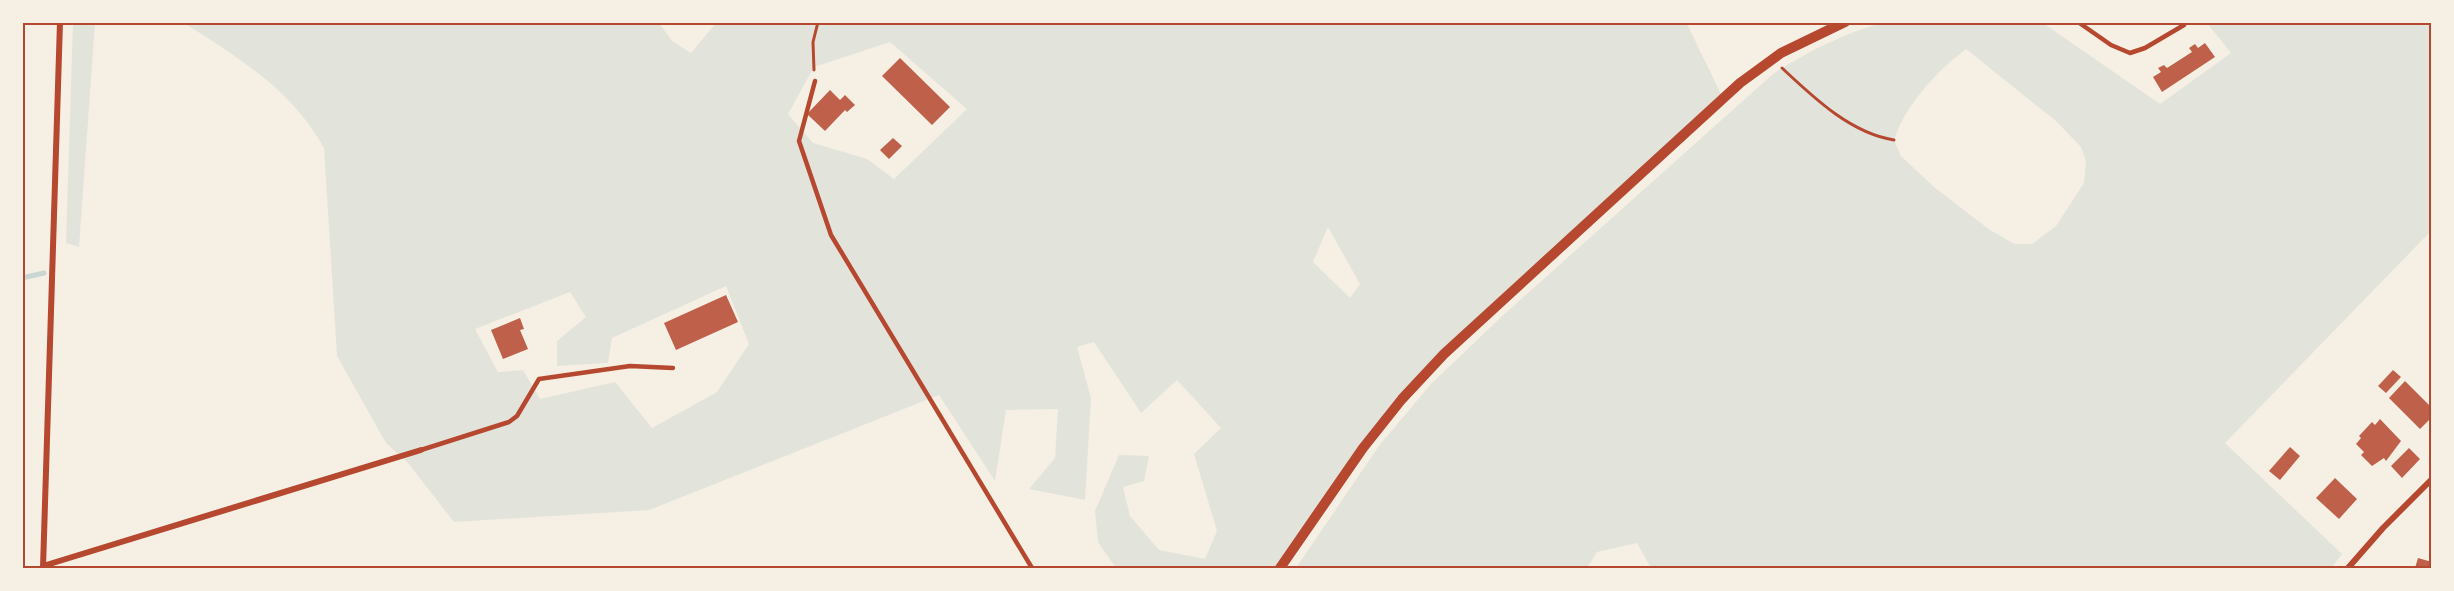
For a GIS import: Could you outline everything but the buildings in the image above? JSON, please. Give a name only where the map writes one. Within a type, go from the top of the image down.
[{"type":"street","points":[[60,22],[43,567],[421,450]]},
{"type":"street","points":[[1280,568],[1363,448],[1402,399],[1444,354],[1732,90],[1772,58],[1814,35],[1845,22]]},
{"type":"street","points":[[2348,568],[2383,528],[2432,479]]},
{"type":"lane","points":[[2078,22],[2111,45],[2130,53],[2145,48],[2184,25]]},
{"type":"lane","points":[[814,81],[799,141],[831,235],[1032,568]]},
{"type":"lane","points":[[421,450],[509,422],[517,416],[539,379],[630,366],[673,368]]},
{"type":"path","points":[[814,81],[813,42],[818,22]]},
{"type":"path","points":[[1772,58],[1829,109],[1880,138],[1894,140]]},
{"type":"shaded area","points":[[717,22],[1686,22],[1723,98],[1402,399],[1280,568],[1116,568],[1098,542],[1095,511],[1119,455],[1149,456],[1144,481],[1123,487],[1130,516],[1159,550],[1205,559],[1217,531],[1194,454],[1221,428],[1177,380],[1141,413],[1094,342],[1077,347],[1091,398],[1085,500],[1029,489],[1055,458],[1058,409],[1006,410],[995,481],[939,395],[649,510],[454,522],[408,463],[386,443],[337,356],[324,148],[311,127],[280,92],[225,49],[184,23],[659,23],[672,41],[691,53]],"holes":[[[890,42],[967,109],[894,179],[867,159],[813,143],[788,114],[814,67]],[[1328,227],[1360,284],[1350,298],[1313,262]],[[726,286],[749,344],[717,392],[652,428],[615,382],[540,399],[523,370],[498,372],[475,329],[570,292],[586,317],[557,341],[557,366],[608,363],[612,338]]]},
{"type":"shaded area","points":[[73,23],[95,23],[79,247],[66,243]]},
{"type":"shaded area","points":[[1881,23],[2043,23],[2160,104],[2231,53],[2207,23],[2431,23],[2431,231],[2225,443],[2342,554],[2331,568],[1651,568],[1637,543],[1597,552],[1587,568],[1296,568],[1378,447],[1431,384],[1500,318],[1773,74],[1825,44]],"holes":[[[1966,49],[2056,121],[2081,147],[2086,161],[2084,183],[2056,226],[2032,244],[2015,244],[1990,230],[1934,187],[1901,156],[1894,140],[1914,101],[1933,78]]]},
{"type":"waterway","points":[[22,278],[44,273]]}]
